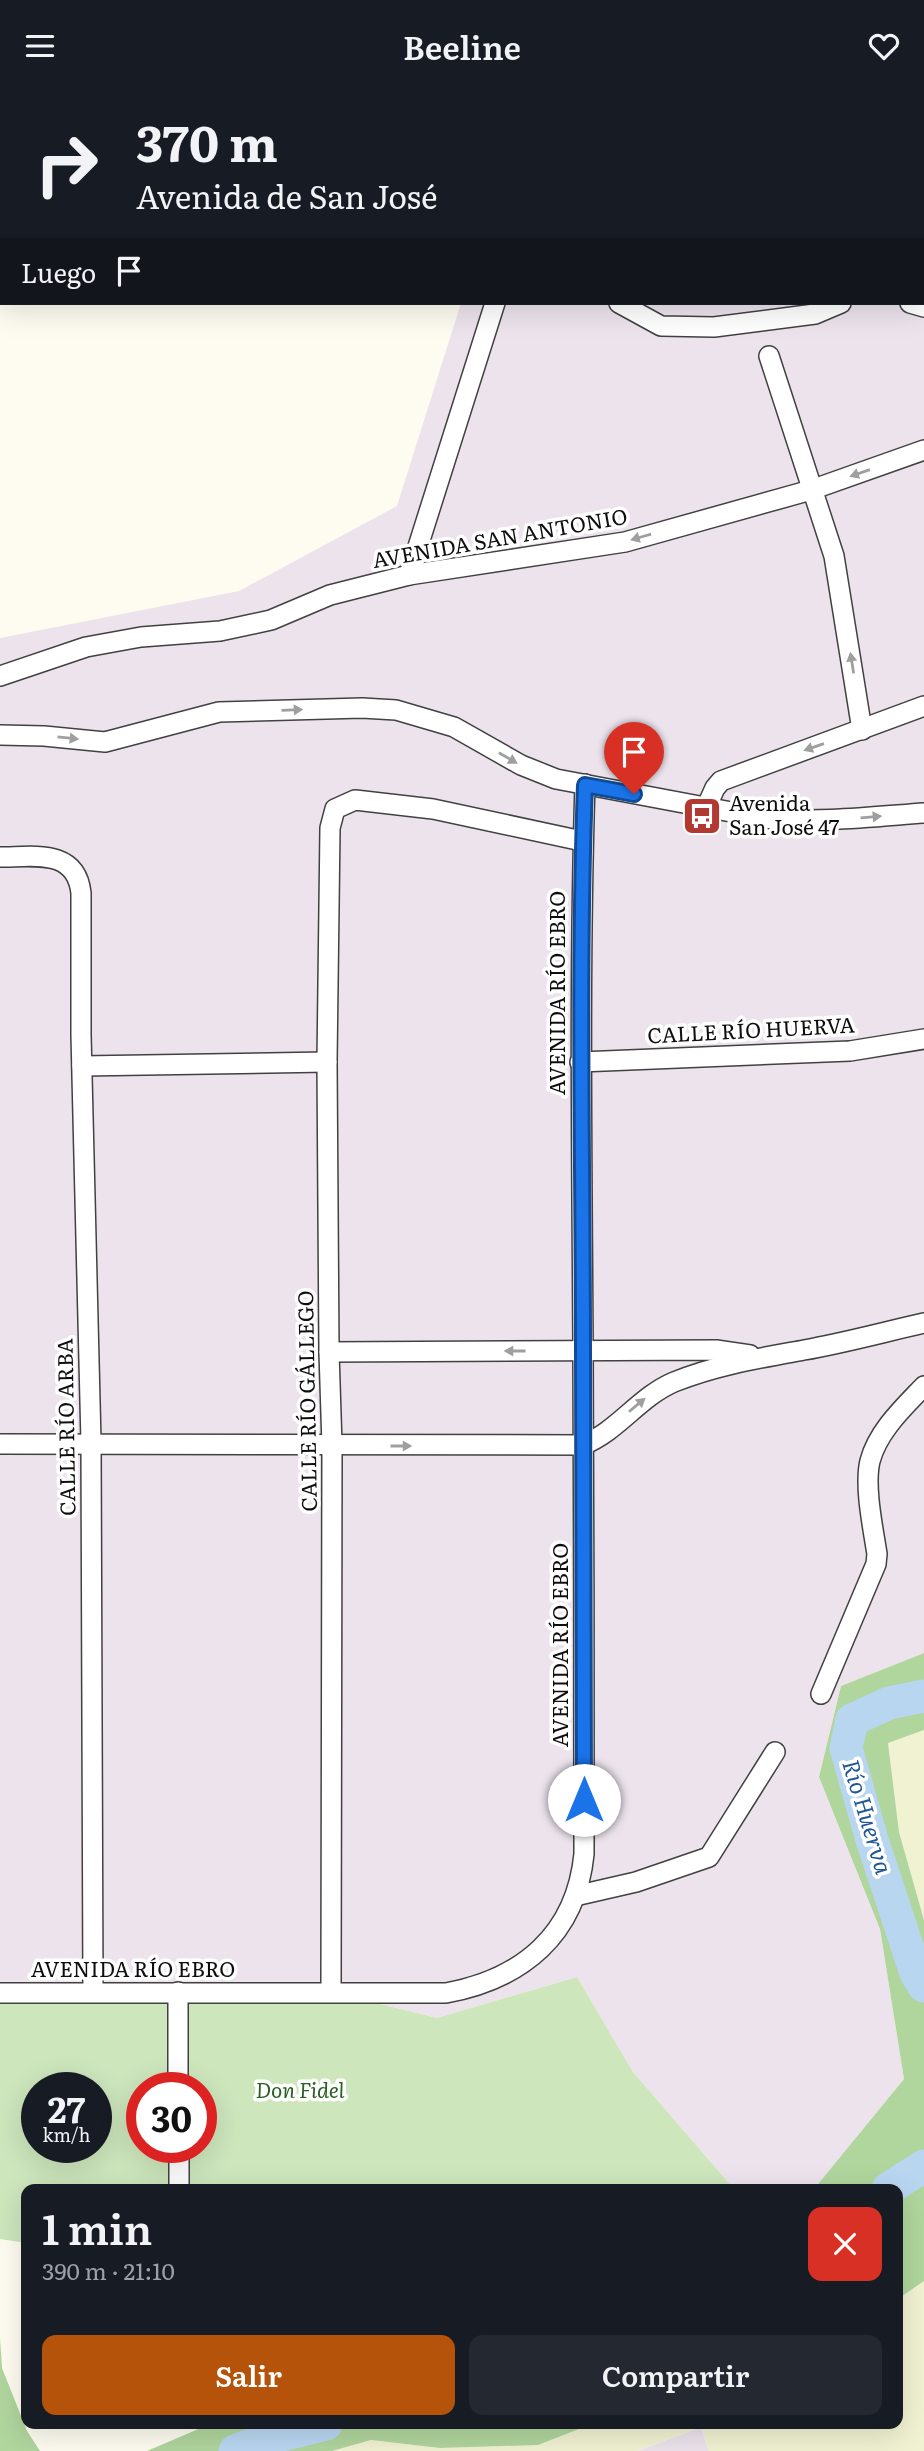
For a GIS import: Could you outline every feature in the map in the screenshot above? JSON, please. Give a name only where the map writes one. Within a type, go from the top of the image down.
[{"type":"street","points":[[409,575],[494,305]]},
{"type":"street","points":[[623,305],[661,326],[714,327],[815,314],[836,305]]},
{"type":"street","points":[[769,356],[838,574],[862,730]]},
{"type":"street","name":"AVENIDA SAN ANTONIO","points":[[0,676],[86,647],[141,637],[220,631],[271,620],[330,595],[409,575],[625,542],[811,489],[924,450]]},
{"type":"street","points":[[706,808],[721,781],[924,706]]},
{"type":"street","points":[[0,735],[105,742],[219,712],[362,708],[396,710],[454,727],[538,773],[585,785],[763,818],[807,821],[924,813]]},
{"type":"street","name":"AVENIDA RÍO EBRO","points":[[3,1994],[178,1991],[446,1993],[469,1989],[517,1968],[546,1943],[559,1927],[575,1896],[583,1869],[584,1854],[580,1062],[585,785]]},
{"type":"street","name":"CALLE RÍO GÁLLEGO","points":[[331,1992],[332,1446],[327,1062],[330,828],[335,809],[355,800],[433,809],[582,841]]},
{"type":"street","name":"CALLE RÍO ARBA","points":[[0,857],[46,856],[68,865],[78,877],[81,893],[82,1066],[91,1442],[93,1992]]},
{"type":"street","name":"CALLE RÍO HUERVA","points":[[580,1062],[850,1051],[924,1038]]},
{"type":"street","points":[[82,1066],[327,1062]]},
{"type":"street","points":[[0,1444],[91,1442],[332,1446],[583,1445],[595,1440],[654,1392],[673,1382],[762,1356],[805,1350],[924,1324]]},
{"type":"street","points":[[329,1352],[716,1350],[762,1356]]},
{"type":"street","points":[[821,1694],[876,1564],[869,1484],[870,1461],[892,1420],[924,1386]]},
{"type":"street","points":[[575,1896],[636,1882],[709,1857],[775,1752]]},
{"type":"street","points":[[178,1991],[178,2072]]},
{"type":"street","points":[[179,2163],[179,2184]]},
{"type":"shaded area","points":[[460,305],[924,305],[924,1653],[841,1686],[819,1777],[880,1929],[904,2079],[818,2184],[730,2184],[633,2072],[577,1977],[437,2018],[331,1992],[0,1997],[0,638],[239,591],[397,506]]},
{"type":"shaded area","points":[[702,2429],[709,2451],[638,2451]]},
{"type":"green space","points":[[924,1653],[924,1730],[888,1743],[899,1832],[924,1920],[924,2281],[903,2296],[903,2184],[818,2184],[904,2079],[880,1929],[819,1777],[841,1686]]},
{"type":"green space","points":[[924,1730],[924,1920],[899,1832],[888,1743]]},
{"type":"green space","name":"Don Fidel","points":[[577,1977],[633,2072],[730,2184],[21,2184],[21,2242],[0,2239],[0,1996],[331,1992],[437,2018]]},
{"type":"green space","points":[[924,2281],[924,2451],[709,2451],[702,2429],[903,2429],[903,2296]]},
{"type":"green space","points":[[0,2338],[2,2368],[21,2416],[21,2429],[26,2429],[40,2451],[0,2451]]},
{"type":"green space","points":[[198,2429],[579,2429],[538,2445],[440,2448],[371,2440],[332,2451],[147,2451]]},
{"type":"green space","points":[[579,2429],[696,2429],[638,2451],[332,2451],[371,2440],[440,2448],[538,2445]]},
{"type":"waterway","name":"Río Huerva","points":[[924,1696],[889,1703],[852,1720],[846,1748],[872,1840],[916,1973],[924,1986]]},
{"type":"waterway","name":"Río Huerva","points":[[896,2184],[924,2166]]},
{"type":"waterway","name":"Río Huerva","points":[[235,2451],[266,2439],[306,2429]]},
{"type":"place","name":"Avenida San José 47","points":[[702,816]]},
{"type":"route","points":[[584,1800],[580,1062],[585,785],[634,794]]}]
